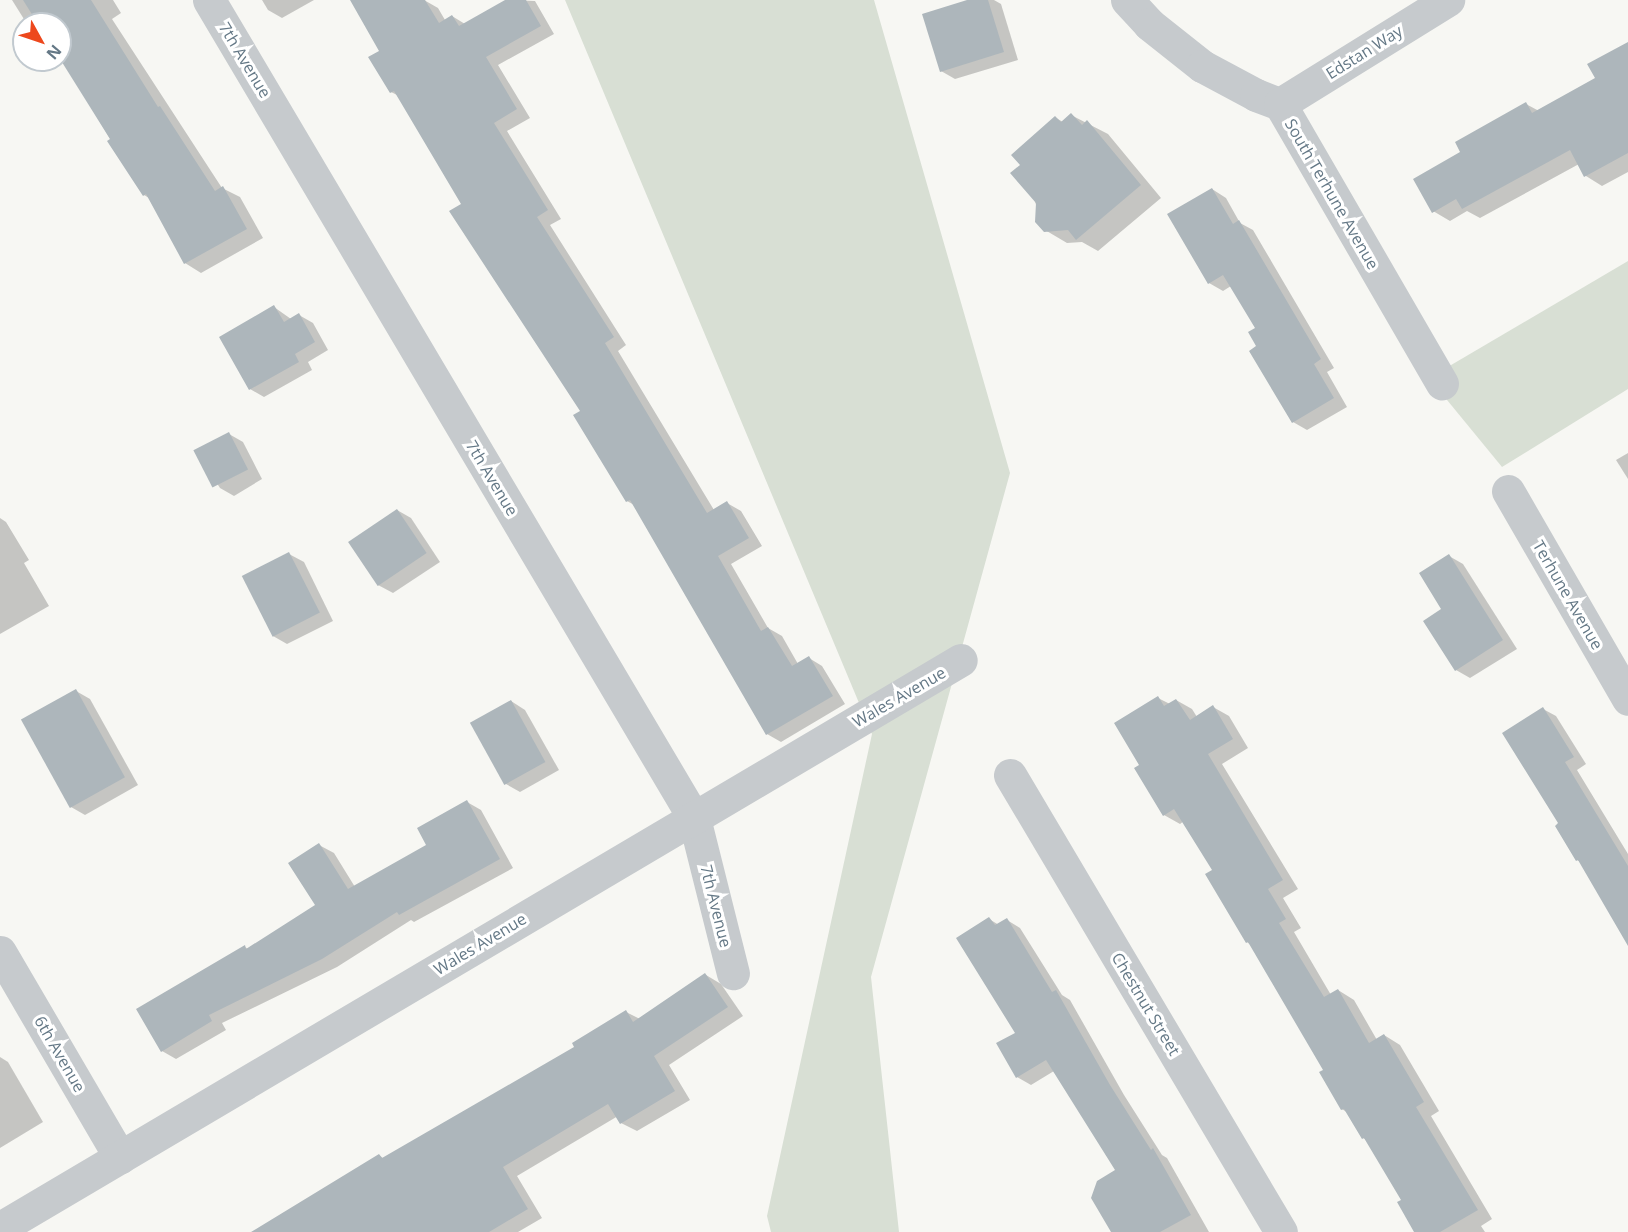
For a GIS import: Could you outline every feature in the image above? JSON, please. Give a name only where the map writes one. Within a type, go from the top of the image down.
[{"type":"street","name":"7th Avenue","points":[[210,0],[694,818],[733,973]]},
{"type":"street","name":"South Terhune Avenue","points":[[1127,0],[1149,24],[1202,66],[1256,95],[1280,104],[1442,384]]},
{"type":"street","name":"Edstan Way","points":[[1280,104],[1448,0]]},
{"type":"street","name":"Terhune Avenue","points":[[1508,492],[1628,699]]},
{"type":"street","name":"Wales Avenue","points":[[0,1228],[961,660]]},
{"type":"street","name":"Chestnut Street","points":[[1010,775],[1281,1232]]},
{"type":"street","name":"6th Avenue","points":[[0,952],[120,1156]]},
{"type":"shaded area","points":[[565,0],[874,0],[1010,473],[871,977],[899,1232],[771,1232],[767,1216],[872,734]]},
{"type":"shaded area","points":[[1628,261],[1628,389],[1502,467],[1429,378]]},
{"type":"building","points":[[23,0],[91,0],[158,107],[160,106],[215,191],[223,186],[247,229],[184,264],[146,194],[143,196],[107,141],[110,139],[68,72],[72,72],[72,12],[30,12]]},
{"type":"building","points":[[350,0],[425,0],[439,23],[452,15],[459,26],[505,0],[526,0],[541,26],[486,57],[517,109],[494,123],[548,210],[537,217],[614,337],[605,343],[707,513],[727,501],[749,538],[718,556],[761,631],[768,627],[792,666],[809,656],[833,696],[766,735],[630,500],[626,502],[573,415],[580,411],[449,211],[461,204],[394,91],[390,93],[368,57],[379,51]]},
{"type":"building","points":[[967,0],[988,0],[1004,52],[940,72],[922,14]]},
{"type":"building","points":[[1628,42],[1628,153],[1584,177],[1570,150],[1462,209],[1456,199],[1432,213],[1413,179],[1460,152],[1455,142],[1526,102],[1532,113],[1595,78],[1587,64]]},
{"type":"building","points":[[1071,113],[1082,125],[1087,120],[1141,185],[1076,240],[1068,230],[1044,232],[1035,222],[1036,203],[1010,173],[1020,165],[1011,155],[1055,116],[1061,122]]},
{"type":"building","points":[[1212,188],[1233,224],[1239,220],[1321,359],[1314,364],[1334,398],[1292,423],[1249,351],[1256,346],[1248,332],[1255,328],[1223,275],[1208,284],[1167,214]]},
{"type":"building","points":[[274,305],[284,322],[299,313],[315,342],[295,354],[299,362],[249,390],[219,337]]},
{"type":"building","points":[[229,432],[248,469],[212,488],[193,450]]},
{"type":"building","points":[[397,509],[427,553],[378,586],[348,542]]},
{"type":"building","points":[[289,552],[320,613],[273,637],[242,576]]},
{"type":"building","points":[[1449,554],[1503,640],[1455,671],[1423,621],[1441,609],[1419,573]]},
{"type":"building","points":[[76,689],[125,777],[70,808],[21,720]]},
{"type":"building","points":[[1158,696],[1164,706],[1176,699],[1190,720],[1213,705],[1233,739],[1208,754],[1283,880],[1268,889],[1286,919],[1279,923],[1324,997],[1338,989],[1369,1043],[1384,1034],[1424,1102],[1416,1107],[1478,1210],[1440,1232],[1414,1232],[1397,1202],[1401,1200],[1364,1138],[1362,1139],[1344,1109],[1341,1110],[1319,1072],[1323,1070],[1205,874],[1212,870],[1174,809],[1163,816],[1134,768],[1139,765],[1114,723]]},
{"type":"building","points":[[511,700],[545,762],[504,785],[470,723]]},
{"type":"building","points":[[1543,707],[1574,757],[1565,762],[1628,866],[1628,946],[1578,860],[1576,861],[1555,826],[1558,823],[1502,733]]},
{"type":"building","points":[[467,800],[500,859],[399,915],[397,912],[322,959],[209,1015],[212,1021],[161,1052],[136,1009],[245,945],[246,949],[315,905],[288,863],[319,843],[348,889],[426,845],[417,828]]},
{"type":"building","points":[[989,917],[995,925],[1007,918],[1052,992],[1056,990],[1110,1085],[1151,1150],[1153,1148],[1191,1215],[1160,1232],[1111,1232],[1091,1198],[1097,1181],[1115,1170],[1046,1060],[1016,1078],[996,1043],[1015,1033],[956,938]]},
{"type":"building","points":[[705,973],[728,1007],[654,1056],[675,1091],[620,1124],[608,1104],[503,1167],[528,1209],[489,1232],[251,1232],[379,1154],[382,1158],[574,1047],[572,1043],[626,1010],[633,1022]]}]
